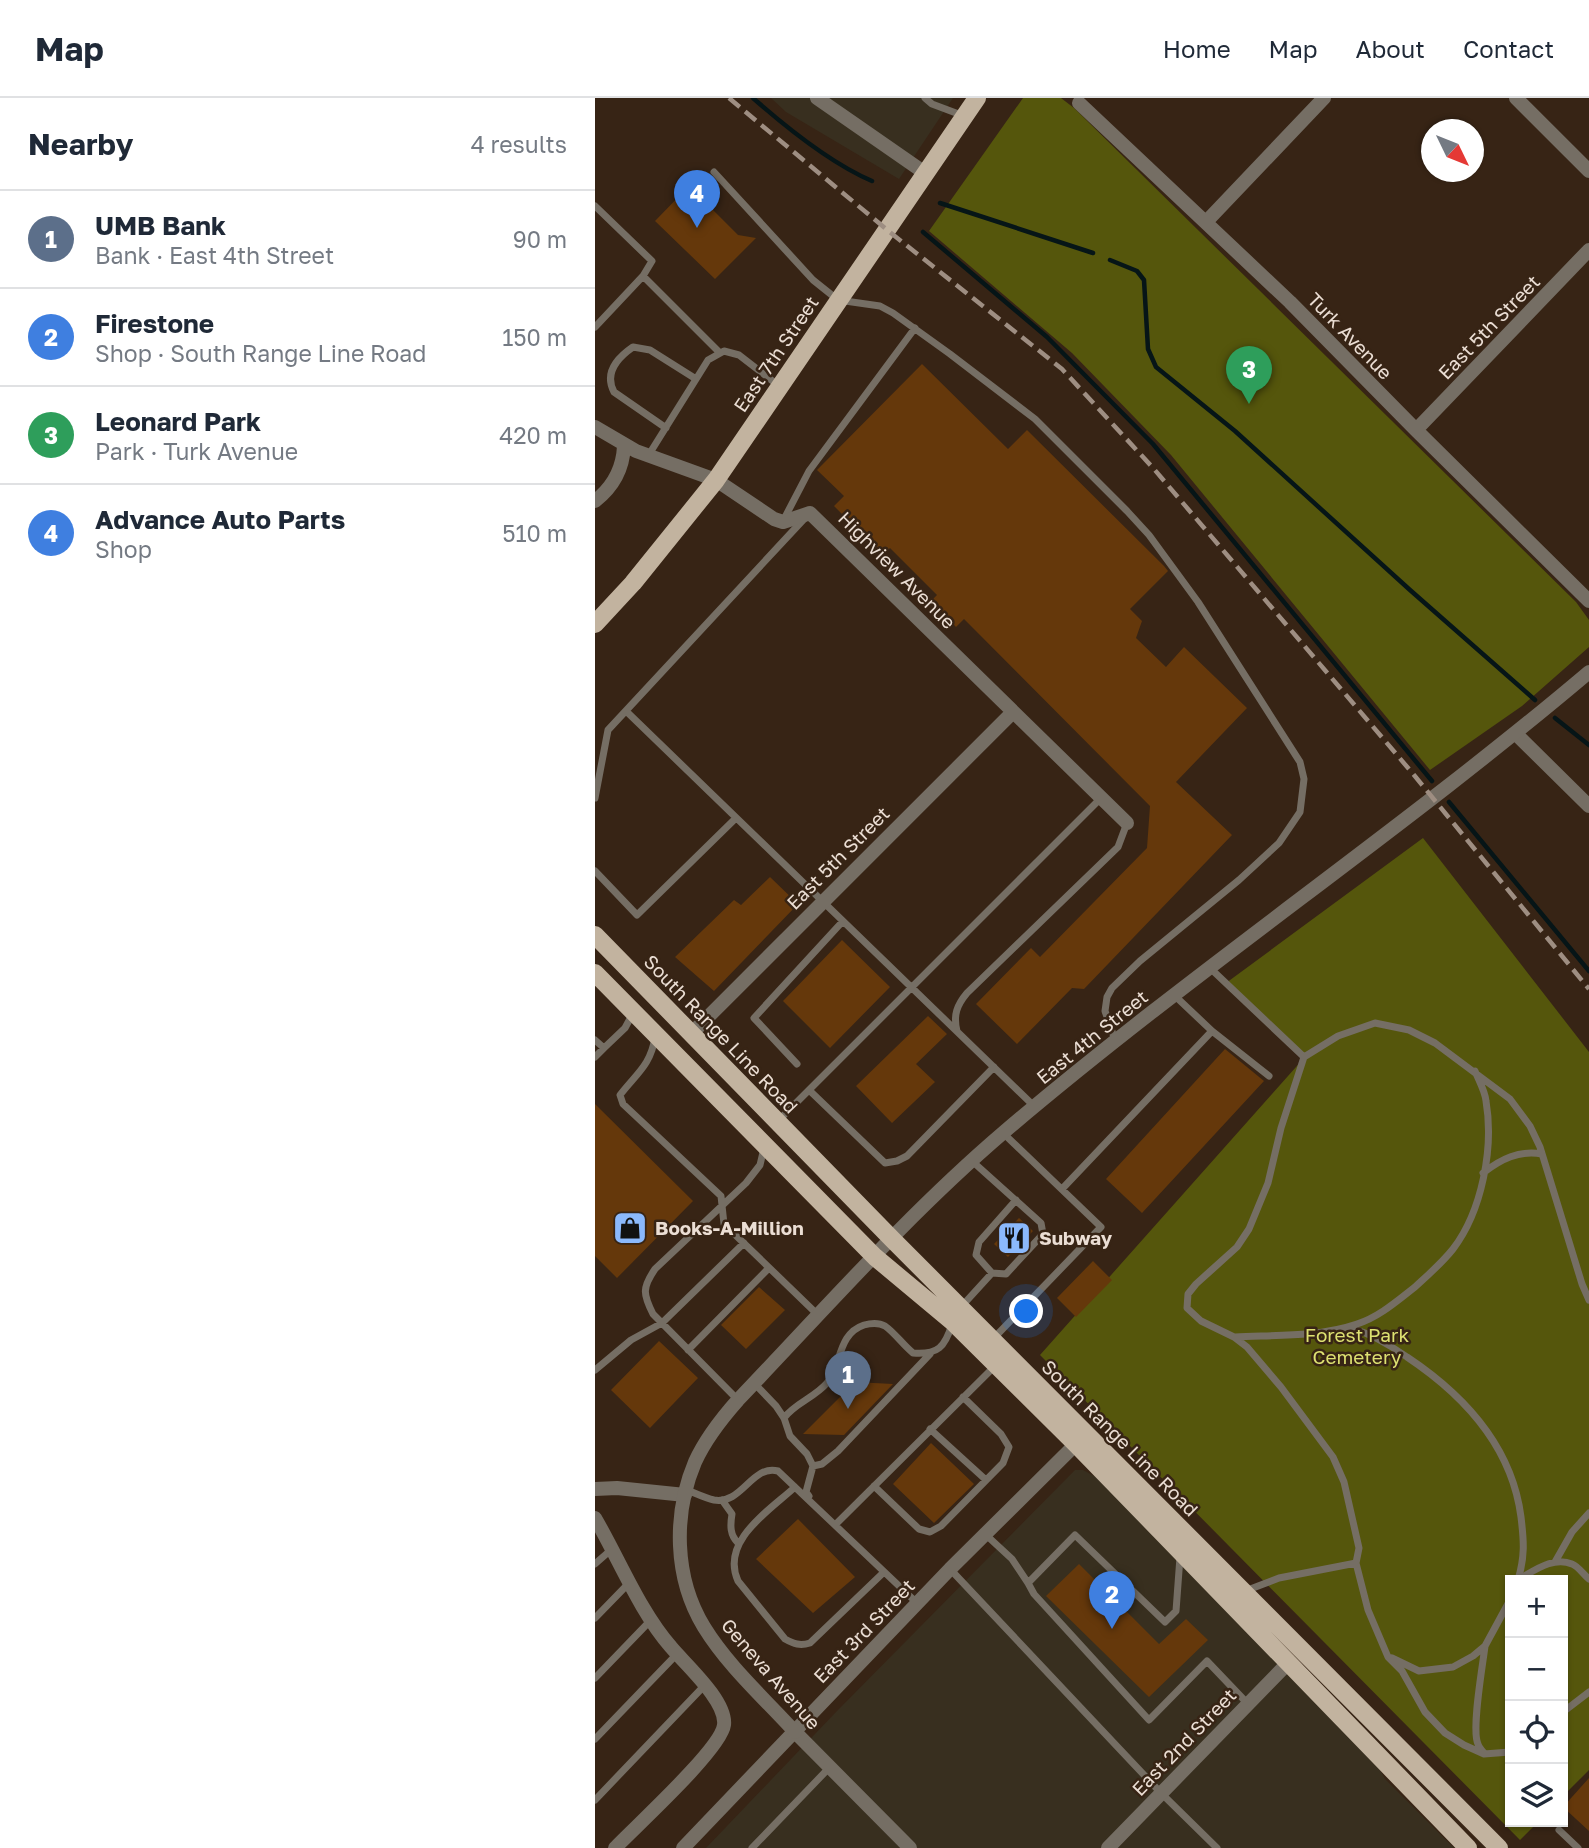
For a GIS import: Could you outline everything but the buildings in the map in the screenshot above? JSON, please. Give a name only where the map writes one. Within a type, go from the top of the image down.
[{"type":"main road","name":"East 7th Street","points":[[595,624],[633,583],[716,480],[977,98]]},
{"type":"main road","name":"South Range Line Road","points":[[595,935],[892,1239],[996,1365],[1468,1848]]},
{"type":"main road","name":"South Range Line Road","points":[[595,973],[875,1257],[992,1339],[1499,1848]]},
{"type":"street","points":[[817,98],[925,173]]},
{"type":"street","points":[[1206,222],[1324,98]]},
{"type":"street","points":[[1515,98],[1589,171]]},
{"type":"street","name":"Turk Avenue","points":[[1079,103],[1290,302],[1589,601]]},
{"type":"street","name":"East 5th Street","points":[[1416,430],[1589,250]]},
{"type":"street","points":[[595,428],[624,446],[716,480],[773,519],[783,522]]},
{"type":"street","points":[[595,501],[615,480],[624,461],[624,446]]},
{"type":"street","name":"Highview Avenue","points":[[783,522],[810,513],[1127,823]]},
{"type":"street","name":"East 4th Street","points":[[686,1492],[695,1461],[717,1426],[738,1400],[892,1239],[972,1161],[1174,995],[1516,734],[1589,672]]},
{"type":"street","name":"East 5th Street","points":[[691,1034],[1013,712]]},
{"type":"street","points":[[1516,734],[1589,806]]},
{"type":"street","name":"East 3rd Street","points":[[683,1848],[950,1569],[1076,1444]]},
{"type":"street","points":[[595,1489],[686,1492]]},
{"type":"street","name":"Geneva Avenue","points":[[686,1492],[680,1527],[680,1563],[690,1599],[703,1626],[725,1657],[829,1768],[910,1848]]},
{"type":"street","points":[[595,1518],[650,1621],[724,1712],[724,1727],[710,1750],[615,1848]]},
{"type":"street","name":"East 2nd Street","points":[[1108,1848],[1288,1663]]},
{"type":"lane","points":[[925,98],[932,104],[965,116]]},
{"type":"lane","points":[[714,172],[813,280],[838,300],[880,306],[915,328],[1035,419],[1149,536],[1198,602],[1300,762],[1304,779],[1300,812],[1279,843],[1112,988],[1105,1010],[1116,1042]]},
{"type":"lane","points":[[595,206],[652,261],[643,276],[595,327]]},
{"type":"lane","points":[[643,276],[720,353]]},
{"type":"lane","points":[[783,522],[810,471],[915,328]]},
{"type":"lane","points":[[666,428],[614,392],[609,383],[610,372],[621,355],[632,347],[650,350],[696,379]]},
{"type":"lane","points":[[648,456],[708,360],[720,353],[724,351],[739,355],[779,386]]},
{"type":"lane","points":[[595,798],[608,730],[810,513]]},
{"type":"lane","points":[[626,712],[1035,1107]]},
{"type":"lane","points":[[778,1122],[1101,797]]},
{"type":"lane","points":[[595,871],[637,915],[736,818]]},
{"type":"lane","points":[[957,1032],[954,1018],[959,1003],[967,993],[1118,847],[1127,823]]},
{"type":"lane","points":[[797,1064],[754,1018],[843,921]]},
{"type":"lane","points":[[1210,968],[1304,1057]]},
{"type":"lane","points":[[1174,995],[1212,1031],[1269,1076]]},
{"type":"lane","points":[[595,1057],[625,1028],[633,1013]]},
{"type":"lane","points":[[1505,1752],[1484,1754],[1464,1745],[1445,1733],[1425,1712],[1402,1671],[1388,1657],[1368,1610],[1356,1563],[1359,1548],[1347,1495],[1333,1457],[1281,1387],[1247,1347],[1234,1337],[1201,1321],[1187,1308],[1188,1294],[1237,1247],[1249,1229],[1268,1183],[1281,1128],[1304,1057],[1338,1036],[1375,1023],[1409,1030],[1435,1043],[1510,1099],[1530,1126],[1542,1154],[1581,1284],[1589,1300]]},
{"type":"lane","points":[[1062,1189],[1212,1031]]},
{"type":"lane","points":[[655,1034],[652,1053],[646,1064],[620,1095],[623,1104],[721,1196],[724,1224],[819,1315]]},
{"type":"lane","points":[[595,1040],[604,1048]]},
{"type":"lane","points":[[809,1090],[885,1163],[907,1156],[994,1067]]},
{"type":"lane","points":[[1234,1337],[1327,1331],[1358,1324],[1385,1311],[1433,1271],[1454,1248],[1472,1216],[1483,1174],[1488,1126],[1486,1099],[1475,1071]]},
{"type":"lane","points":[[992,1339],[1101,1227],[1003,1133]]},
{"type":"lane","points":[[738,1400],[653,1314],[645,1298],[646,1283],[655,1269],[722,1206],[760,1165],[765,1147]]},
{"type":"lane","points":[[1483,1174],[1497,1162],[1514,1155],[1531,1152],[1542,1154]]},
{"type":"lane","points":[[972,1161],[1016,1200],[1041,1223],[1043,1234],[1006,1274],[992,1273],[976,1255],[979,1242],[1016,1200]]},
{"type":"lane","points":[[595,1370],[624,1345],[662,1324],[744,1243]]},
{"type":"lane","points":[[688,1350],[769,1268]]},
{"type":"lane","points":[[784,1418],[790,1410],[809,1399],[827,1383],[847,1338],[858,1327],[872,1323],[884,1326],[913,1353],[940,1349],[948,1338],[957,1315],[992,1273]]},
{"type":"lane","points":[[1347,1327],[1365,1332],[1421,1366],[1460,1399],[1490,1433],[1503,1456],[1519,1500],[1525,1553],[1519,1575]]},
{"type":"lane","points":[[813,1466],[823,1464],[838,1451],[932,1352]]},
{"type":"lane","points":[[835,1525],[996,1365]]},
{"type":"lane","points":[[754,1383],[784,1418],[790,1436],[807,1454],[813,1466],[806,1492],[815,1506]]},
{"type":"lane","points":[[874,1486],[919,1529],[930,1532],[941,1526],[1003,1463],[1009,1447],[1001,1434],[963,1398]]},
{"type":"lane","points":[[930,1430],[986,1480]]},
{"type":"lane","points":[[686,1492],[716,1501],[722,1500],[739,1493],[761,1472],[770,1469],[778,1471],[917,1604]]},
{"type":"lane","points":[[795,1487],[749,1529],[738,1543],[734,1557],[734,1572],[739,1581],[785,1639],[803,1646],[810,1643],[884,1572]]},
{"type":"lane","points":[[722,1500],[732,1514],[730,1526],[733,1538],[738,1543]]},
{"type":"lane","points":[[1555,1562],[1571,1532],[1589,1513]]},
{"type":"lane","points":[[985,1534],[1011,1559],[1034,1594],[1149,1720],[1207,1661],[1248,1704]]},
{"type":"lane","points":[[1028,1583],[1075,1535],[1165,1622],[1176,1611],[1180,1551]]},
{"type":"lane","points":[[595,1564],[613,1549]]},
{"type":"lane","points":[[1525,1575],[1542,1565],[1555,1562],[1572,1563],[1589,1579]]},
{"type":"lane","points":[[1244,1592],[1279,1578],[1356,1563]]},
{"type":"lane","points":[[950,1569],[1161,1793],[1217,1848]]},
{"type":"lane","points":[[595,1618],[630,1582]]},
{"type":"lane","points":[[1484,1754],[1476,1742],[1479,1684],[1485,1646],[1505,1609]]},
{"type":"lane","points":[[595,1678],[650,1621]]},
{"type":"lane","points":[[1388,1657],[1419,1671],[1434,1671],[1453,1667],[1485,1646]]},
{"type":"lane","points":[[595,1740],[677,1654]]},
{"type":"lane","points":[[595,1800],[704,1686]]},
{"type":"lane","points":[[1568,1708],[1589,1692]]},
{"type":"lane","points":[[752,1848],[829,1768]]},
{"type":"lane","points":[[1559,1830],[1579,1848]]},
{"type":"shaded area","points":[[771,98],[953,98],[899,179],[786,112]]},
{"type":"shaded area","points":[[1075,1470],[1083,1470],[1096,1477],[1373,1757],[1385,1779],[1454,1848],[706,1848]]},
{"type":"green space","points":[[1023,98],[1061,98],[1074,108],[1576,602],[1589,620],[1589,647],[1522,706],[1430,770],[1171,455],[1072,353],[929,231]]},
{"type":"green space","name":"Forest Park Cemetery","points":[[1423,838],[1589,1052],[1589,1770],[1568,1791],[1568,1575],[1505,1575],[1505,1825],[1040,1355],[1304,1058],[1226,983]]},
{"type":"green space","name":"Forest Park Cemetery","points":[[1507,1827],[1533,1827],[1520,1840]]},
{"type":"waterway","points":[[753,98],[825,155],[872,181]]},
{"type":"waterway","points":[[940,203],[1093,253]]},
{"type":"waterway","points":[[923,232],[1047,337],[1153,444],[1432,781]]},
{"type":"waterway","points":[[1110,260],[1137,271],[1144,280],[1148,349],[1156,367],[1235,431],[1535,700]]},
{"type":"waterway","points":[[1555,718],[1589,745]]},
{"type":"waterway","points":[[1449,802],[1589,971]]},
{"type":"railway","points":[[729,98],[886,229],[1062,369],[1154,469],[1414,775],[1589,989]]},
{"type":"place","name":"Advance Auto Parts","points":[[697,228]]},
{"type":"place","name":"Leonard Park","points":[[1249,404]]},
{"type":"place","name":"Books-A-Million","points":[[630,1228]]},
{"type":"place","name":"Subway","points":[[1014,1238]]},
{"type":"place","name":"UMB Bank","points":[[848,1409]]},
{"type":"place","name":"Firestone","points":[[1112,1629]]}]
